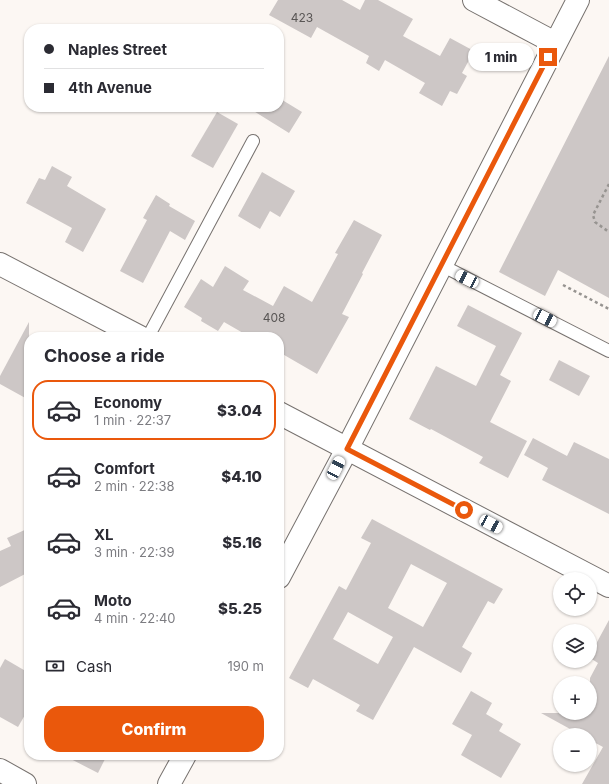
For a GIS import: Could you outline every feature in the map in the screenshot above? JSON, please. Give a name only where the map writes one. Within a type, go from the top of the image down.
[{"type":"main road","points":[[474,0],[555,44]]},
{"type":"main road","points":[[284,568],[347,449],[578,0]]},
{"type":"main road","points":[[0,264],[130,332]]},
{"type":"main road","points":[[284,416],[609,586]]},
{"type":"main road","points":[[169,784],[182,760]]},
{"type":"main road","points":[[0,770],[25,784]]},
{"type":"lane","points":[[151,332],[253,141]]},
{"type":"lane","points":[[441,265],[609,351]]},
{"type":"path","points":[[609,184],[593,215],[595,222],[609,232]]},
{"type":"path","points":[[563,285],[609,309]]},
{"type":"building","points":[[278,0],[342,0],[360,10],[365,0],[378,0],[413,19],[403,36],[440,56],[450,38],[474,51],[462,73],[467,76],[457,94],[450,91],[442,106],[419,93],[425,83],[385,60],[379,71],[366,63],[369,56],[317,27],[311,38],[269,15]]},
{"type":"building","points":[[609,56],[609,298],[558,270],[545,296],[499,272]]},
{"type":"building","points":[[284,101],[302,112],[289,133],[255,112],[284,112]]},
{"type":"building","points":[[217,112],[238,124],[213,168],[191,156]]},
{"type":"building","points":[[52,166],[72,177],[67,186],[106,209],[83,252],[65,242],[72,228],[26,203],[39,178],[45,180]]},
{"type":"building","points":[[262,172],[295,191],[280,217],[270,211],[260,229],[238,216]]},
{"type":"building","points":[[156,195],[170,204],[169,206],[195,221],[185,240],[170,231],[143,283],[120,271],[147,220],[143,218]]},
{"type":"building","points":[[354,220],[382,235],[342,314],[349,317],[317,374],[284,355],[284,332],[241,332],[224,322],[218,331],[201,321],[202,318],[184,307],[201,279],[213,287],[225,266],[249,281],[243,290],[273,306],[284,286],[312,302],[338,254],[335,253]]},
{"type":"building","points":[[468,305],[522,333],[500,375],[511,381],[490,422],[527,441],[508,478],[479,463],[483,457],[409,419],[436,366],[476,386],[496,346],[457,326]]},
{"type":"building","points":[[29,322],[29,332],[24,332],[24,397],[0,384],[0,376]]},
{"type":"building","points":[[559,360],[590,376],[579,396],[549,380]]},
{"type":"building","points":[[533,438],[567,456],[574,442],[609,459],[609,514],[542,480],[548,468],[524,455]]},
{"type":"building","points":[[372,519],[503,589],[494,604],[488,601],[462,647],[472,653],[461,673],[414,647],[373,720],[356,711],[360,705],[313,679],[308,688],[289,678],[339,586],[346,590],[371,543],[361,538]],"holes":[[[411,564],[447,583],[423,627],[388,608]],[[348,612],[393,637],[378,664],[333,639]]]},
{"type":"building","points":[[24,530],[24,575],[0,587],[0,551],[11,546],[7,538]]},
{"type":"building","points":[[609,620],[609,784],[582,784],[589,772],[597,772],[597,758],[603,747],[597,744],[597,728],[568,728],[554,720],[597,720],[597,676],[591,676],[595,668],[597,668],[598,663],[597,642]]},
{"type":"building","points":[[5,659],[24,670],[24,717],[18,727],[0,717],[0,668]]},
{"type":"building","points":[[471,691],[492,703],[486,714],[503,724],[499,731],[521,744],[501,778],[461,755],[472,735],[452,724]]},
{"type":"building","points":[[541,713],[553,713],[553,720]]},
{"type":"building","points":[[73,760],[104,760],[98,773]]},
{"type":"route","points":[[464,510],[347,449],[548,57]]}]
